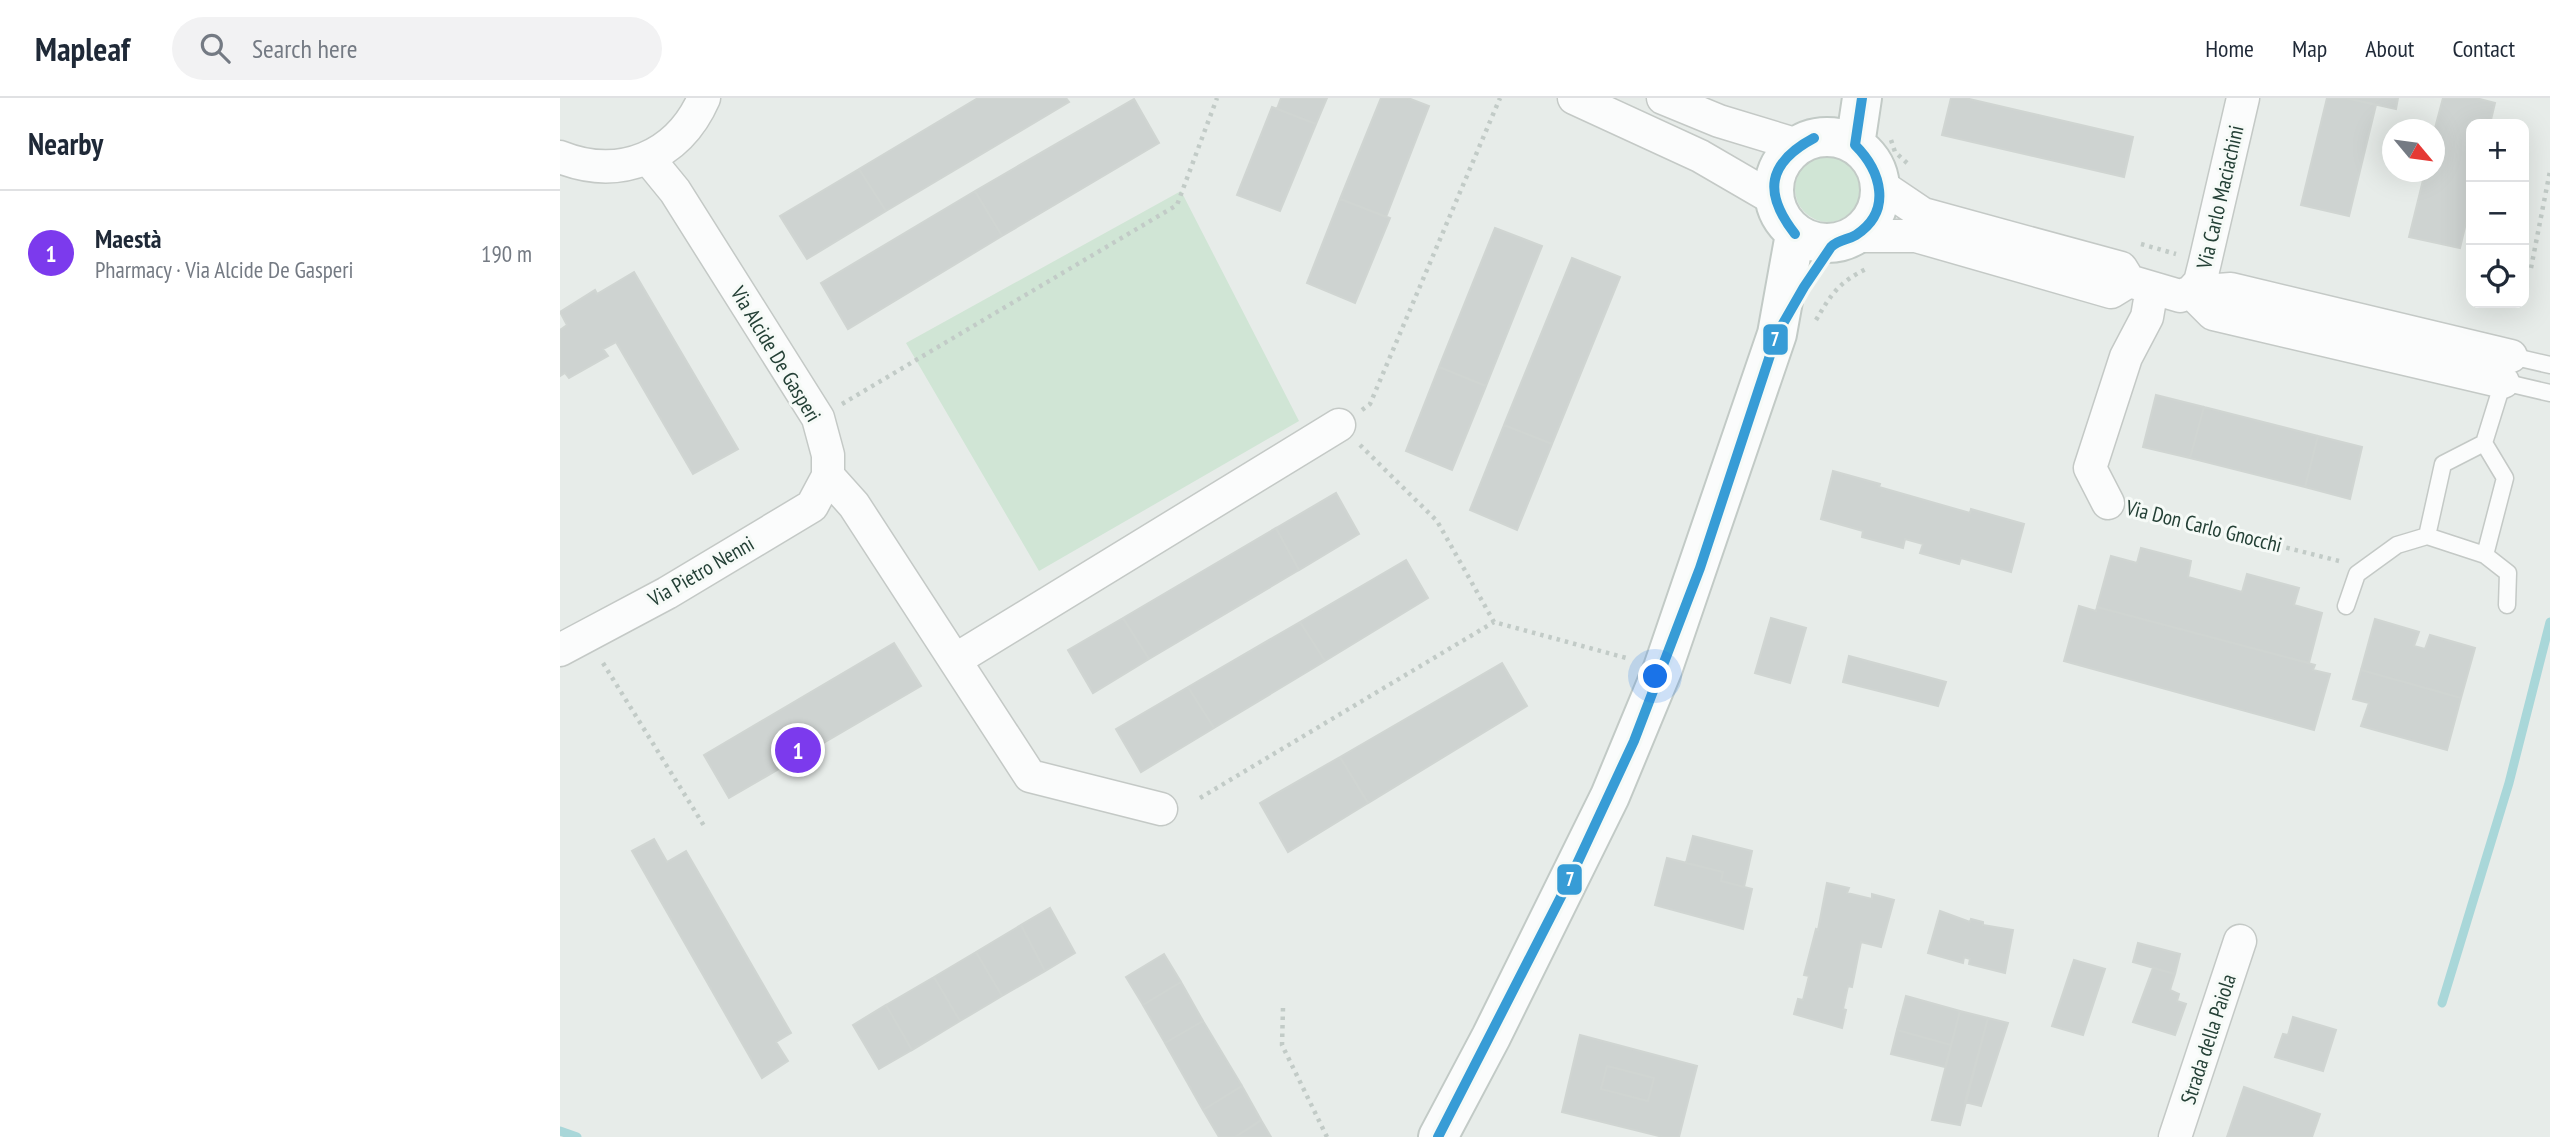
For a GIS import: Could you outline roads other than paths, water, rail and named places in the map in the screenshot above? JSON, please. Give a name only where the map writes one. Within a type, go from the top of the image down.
[{"type":"street","points":[[560,157],[592,166],[611,167],[648,158],[685,131],[698,113],[704,98]]},
{"type":"street","points":[[1574,98],[1700,156],[1774,199]]},
{"type":"street","points":[[1663,98],[1719,121],[1806,141],[1828,135],[1871,137]]},
{"type":"street","points":[[1836,98],[1806,141],[1784,159],[1774,179],[1774,199],[1781,218],[1795,234],[1814,242],[1916,236],[2111,292],[2140,284]]},
{"type":"street","points":[[1862,98],[1871,137],[1868,155],[1876,169],[1895,175],[1923,214],[2121,268],[2140,284],[2180,296],[2191,292],[2213,314],[2507,369]]},
{"type":"street","name":"Via Carlo Maciachini","points":[[2191,292],[2200,282],[2243,98]]},
{"type":"street","name":"Via Alcide De Gasperi","points":[[648,158],[675,191],[818,418],[828,455],[828,476]]},
{"type":"street","points":[[1777,334],[1803,286],[1844,240],[1871,220],[1895,175]]},
{"type":"street","points":[[1439,1137],[1610,796],[1663,668],[1777,334],[1795,234]]},
{"type":"street","name":"Via Don Carlo Gnocchi","points":[[2108,503],[2090,468],[2126,357],[2147,317],[2140,284]]},
{"type":"street","points":[[955,660],[1339,425]]},
{"type":"street","points":[[828,476],[854,505],[1030,776],[1161,809]]},
{"type":"street","name":"Via Pietro Nenni","points":[[573,643],[667,593],[812,506],[828,476]]},
{"type":"street","name":"Strada della Paiola","points":[[2175,1137],[2240,940]]},
{"type":"lane","points":[[2507,369],[2550,365]]},
{"type":"lane","points":[[2507,369],[2550,393]]},
{"type":"lane","points":[[2427,536],[2443,464],[2484,443],[2507,369]]},
{"type":"lane","points":[[2484,443],[2505,478],[2485,555]]},
{"type":"lane","points":[[2346,606],[2357,574],[2397,545],[2427,536],[2485,555],[2508,573],[2507,606]]},
{"type":"waterway","points":[[2442,1003],[2509,783],[2550,622]]},
{"type":"waterway","points":[[560,1131],[577,1137]]},
{"type":"place","name":"Maestà","points":[[798,750]]}]
